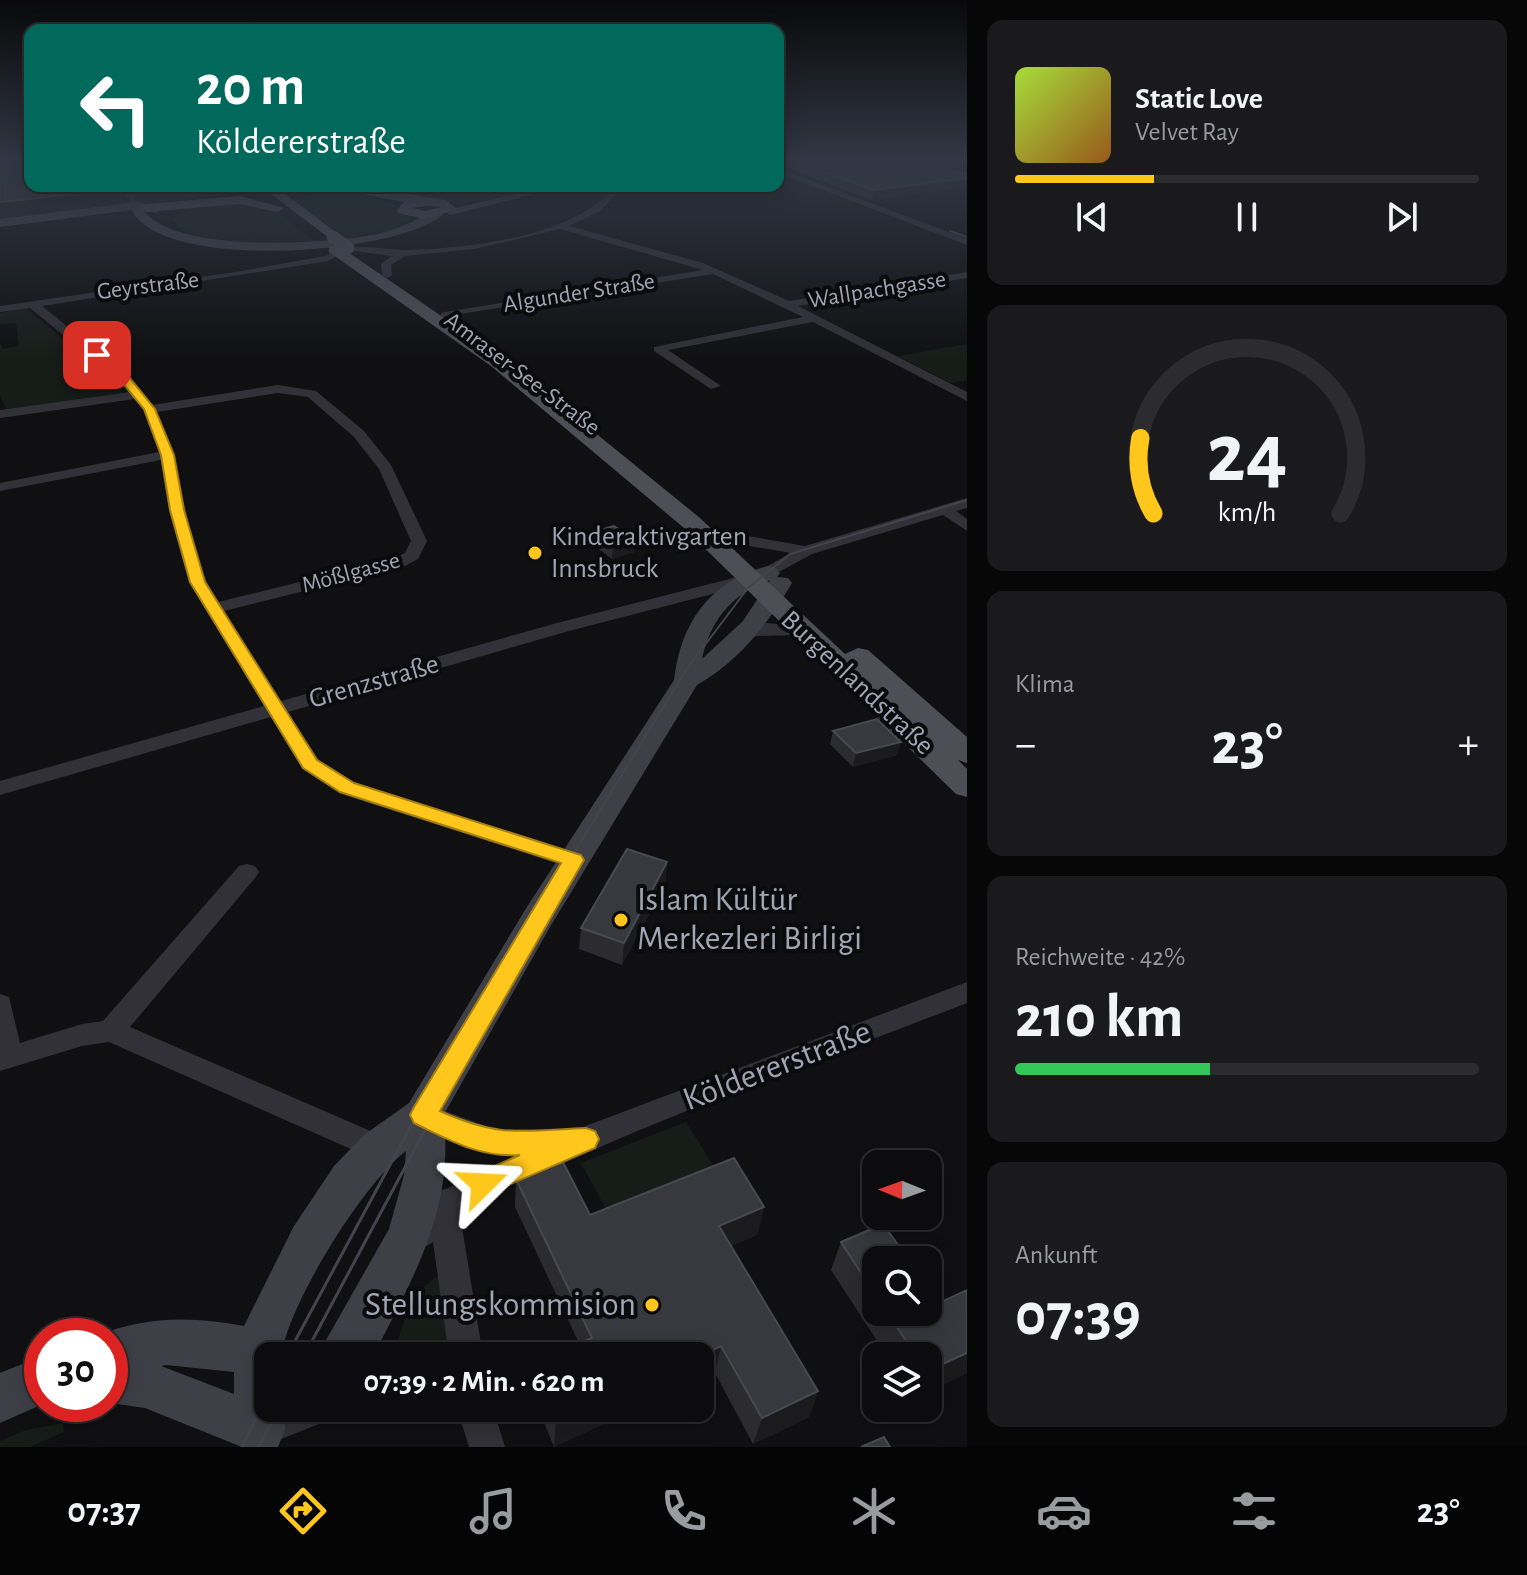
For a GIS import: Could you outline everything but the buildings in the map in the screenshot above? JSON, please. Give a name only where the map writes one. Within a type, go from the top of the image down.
[{"type":"main road","name":"Amraser-See-Straße","points":[[310,227],[534,391],[692,523],[770,579]]},
{"type":"main road","name":"Amraser-See-Straße","points":[[340,249],[387,275],[445,315],[574,412],[726,537],[770,579]]},
{"type":"main road","name":"Burgenlandstraße","points":[[770,579],[802,631],[967,787]]},
{"type":"main road","name":"Burgenlandstraße","points":[[770,579],[967,753]]},
{"type":"street","points":[[163,227],[175,234],[208,243],[266,248],[349,241],[413,227]]},
{"type":"street","points":[[171,227],[175,234]]},
{"type":"street","points":[[402,229],[406,227]]},
{"type":"street","name":"Geyrstraße","points":[[296,265],[340,249],[401,254],[480,244],[559,227]]},
{"type":"street","points":[[563,227],[678,257],[714,271],[967,397]]},
{"type":"street","points":[[926,227],[967,242]]},
{"type":"street","name":"Geyrstraße","points":[[0,309],[296,265],[333,263],[340,249]]},
{"type":"street","points":[[387,275],[386,264],[401,254]]},
{"type":"street","name":"Algunder Straße","points":[[445,315],[714,271]]},
{"type":"street","name":"Wallpachgasse","points":[[787,305],[967,275]]},
{"type":"street","points":[[31,303],[106,362],[149,409],[167,455],[188,557],[212,609],[301,752],[332,781],[573,860]]},
{"type":"street","points":[[715,386],[658,349],[812,319]]},
{"type":"street","points":[[945,386],[967,382]]},
{"type":"street","name":"Mößlgasse","points":[[149,409],[278,389],[312,394],[359,434],[386,468],[419,541],[412,556],[399,563],[212,609]]},
{"type":"street","points":[[0,414],[138,395]]},
{"type":"street","points":[[0,487],[167,455]]},
{"type":"street","name":"Grenzstraße","points":[[0,788],[612,613],[770,579],[806,551],[967,503]]},
{"type":"street","points":[[944,509],[967,526]]},
{"type":"street","points":[[726,537],[806,551]]},
{"type":"street","points":[[687,680],[725,657],[747,632],[770,579]]},
{"type":"street","points":[[353,1342],[404,1249],[421,1206],[426,1132],[573,860],[687,680],[691,642],[724,592],[770,579]]},
{"type":"street","points":[[747,632],[766,628],[802,631]]},
{"type":"street","points":[[111,1031],[247,872]]},
{"type":"street","name":"Köldererstraße","points":[[404,1249],[444,1210],[483,1184],[586,1139],[967,992]]},
{"type":"street","points":[[0,1004],[4,1059],[82,1035],[111,1031],[379,1148]]},
{"type":"street","points":[[261,1342],[272,1313],[310,1241],[349,1180],[379,1148],[426,1132]]},
{"type":"street","points":[[426,1132],[444,1210],[464,1342]]},
{"type":"street","name":"Köldererstraße","points":[[426,1132],[502,1144],[586,1139]]},
{"type":"street","points":[[128,1349],[147,1343],[194,1339],[254,1352]]},
{"type":"street","points":[[128,1382],[145,1384],[265,1428]]},
{"type":"street","points":[[0,1398],[24,1388]]},
{"type":"street","points":[[479,1422],[487,1447]]},
{"type":"shaded area","points":[[180,227],[296,227],[317,243],[239,244],[198,237]]},
{"type":"shaded area","points":[[328,227],[396,227],[387,231],[345,239]]},
{"type":"shaded area","points":[[27,309],[111,379],[122,393],[6,409],[0,395],[0,343],[3,349],[19,346],[16,323],[0,324],[0,313]]},
{"type":"shaded area","points":[[967,344],[967,380],[951,383],[898,356]]},
{"type":"shaded area","points":[[686,1122],[721,1178],[613,1222],[581,1163]]},
{"type":"shaded area","points":[[441,1275],[453,1342],[399,1342],[415,1298]]},
{"type":"shaded area","points":[[63,1423],[64,1432],[30,1447],[0,1447],[0,1441],[26,1430]]},
{"type":"tram line","points":[[950,231],[967,237]]},
{"type":"tram line","points":[[440,1072],[686,670],[748,588],[790,554],[967,500]]},
{"type":"tram line","points":[[456,1072],[487,1014]]},
{"type":"tram line","points":[[295,1342],[441,1070]]},
{"type":"tram line","points":[[311,1342],[457,1070]]},
{"type":"tram line","points":[[242,1447],[254,1422]]},
{"type":"tram line","points":[[259,1447],[271,1422]]},
{"type":"place","name":"Kinderaktivgarten Innsbruck","points":[[535,553]]},
{"type":"place","name":"Islam Kültür Merkezleri Birligi","points":[[621,920]]},
{"type":"place","name":"Stellungskommision","points":[[652,1305]]},
{"type":"route","points":[[97,355],[125,379],[149,409],[167,455],[188,557],[197,582],[310,764],[319,773],[347,788],[573,860],[423,1115],[473,1139],[502,1144],[586,1139],[483,1184]]}]
